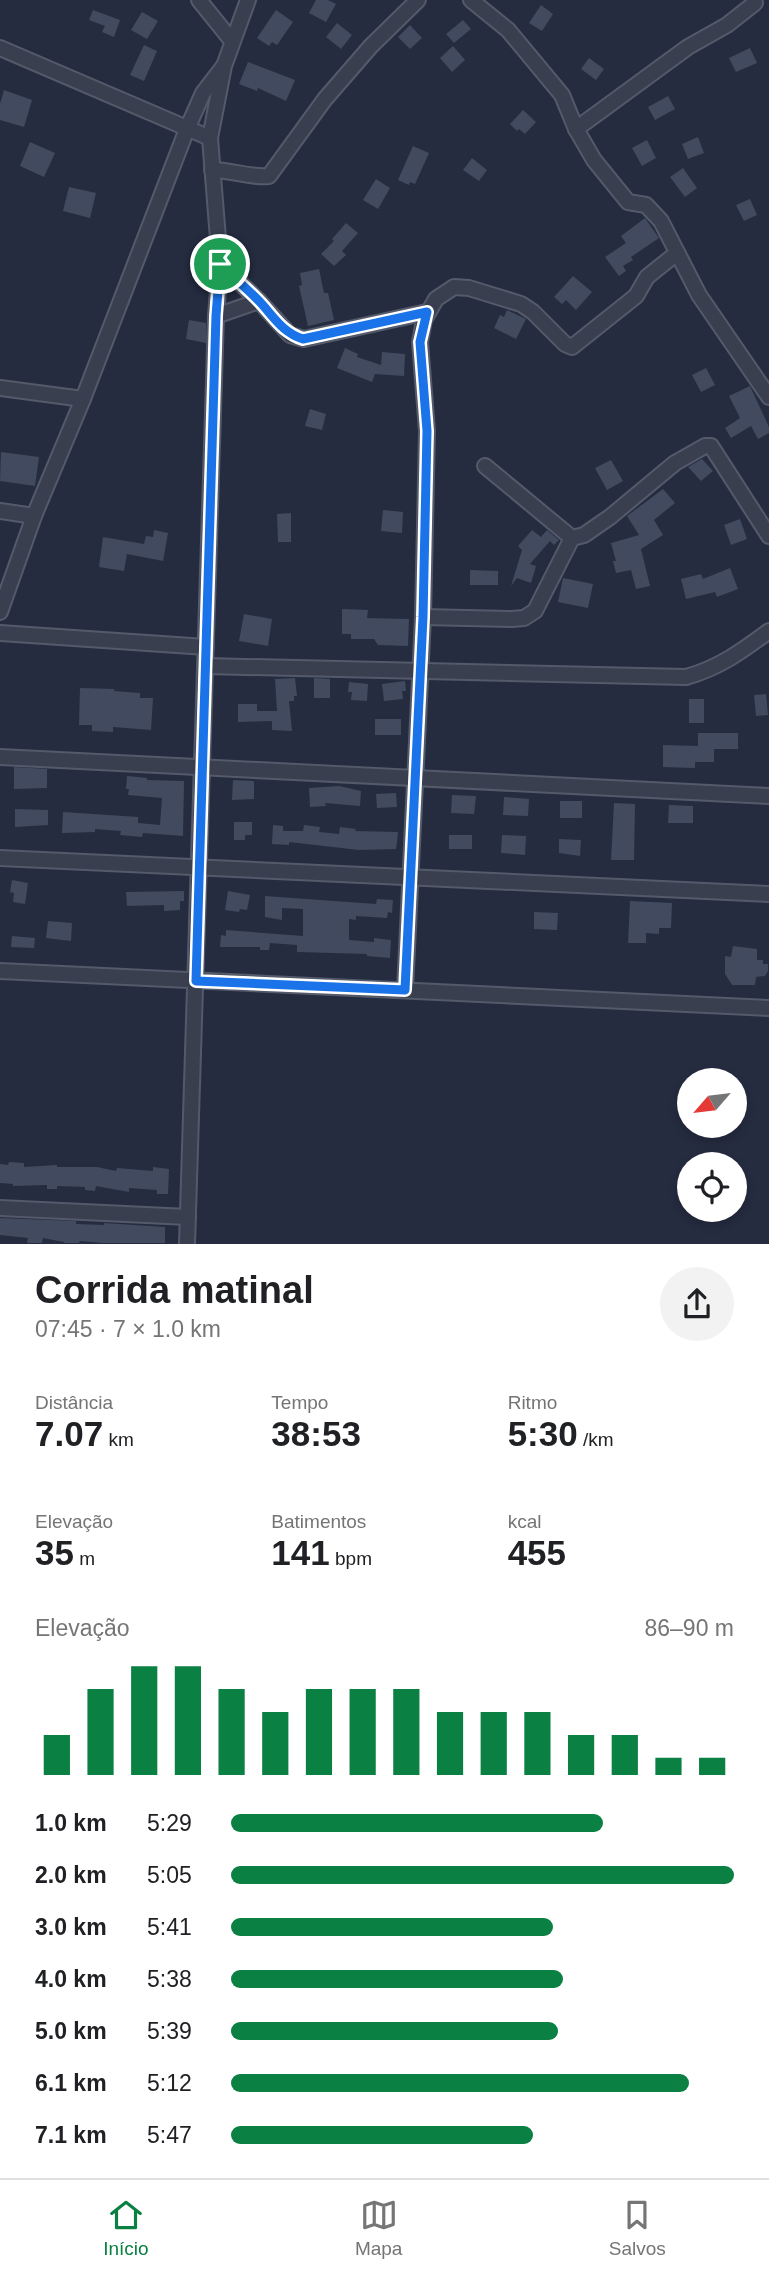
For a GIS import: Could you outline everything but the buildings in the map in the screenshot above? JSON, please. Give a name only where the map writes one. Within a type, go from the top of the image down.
[{"type":"street","points":[[199,0],[232,41]]},
{"type":"street","points":[[187,1244],[216,316],[220,264],[210,138],[224,66],[248,0]]},
{"type":"street","points":[[212,170],[269,176],[325,99],[371,46],[418,0]]},
{"type":"street","points":[[471,0],[508,30],[562,95],[576,129],[594,160],[628,202],[646,205],[661,220],[699,295],[769,397]]},
{"type":"street","points":[[576,129],[688,47],[727,25],[755,3]]},
{"type":"street","points":[[0,48],[210,138]]},
{"type":"street","points":[[0,612],[34,516],[83,399],[187,129],[202,93],[224,66]]},
{"type":"street","points":[[405,990],[423,617],[427,431],[420,342],[427,312],[436,299],[454,287],[469,288],[521,304],[534,312],[565,344],[572,347],[636,296],[647,277],[677,253]]},
{"type":"street","points":[[220,264],[290,335],[303,339],[427,312]]},
{"type":"street","points":[[216,316],[259,301]]},
{"type":"street","points":[[0,388],[83,399]]},
{"type":"street","points":[[423,617],[512,619],[530,616],[572,538],[584,535],[675,463],[705,446],[711,446],[769,536]]},
{"type":"street","points":[[485,466],[572,538]]},
{"type":"street","points":[[0,511],[34,516]]},
{"type":"street","points":[[205,666],[686,677],[724,664],[769,631]]},
{"type":"street","points":[[0,633],[206,648]]},
{"type":"street","points":[[0,757],[769,796]]},
{"type":"street","points":[[0,858],[769,894]]},
{"type":"street","points":[[0,971],[769,1008]]},
{"type":"street","points":[[0,1208],[188,1217]]},
{"type":"route","points":[[220,264],[290,335],[303,339],[427,312],[420,342],[427,431],[423,617],[405,990],[196,981],[216,316],[220,264]]}]
